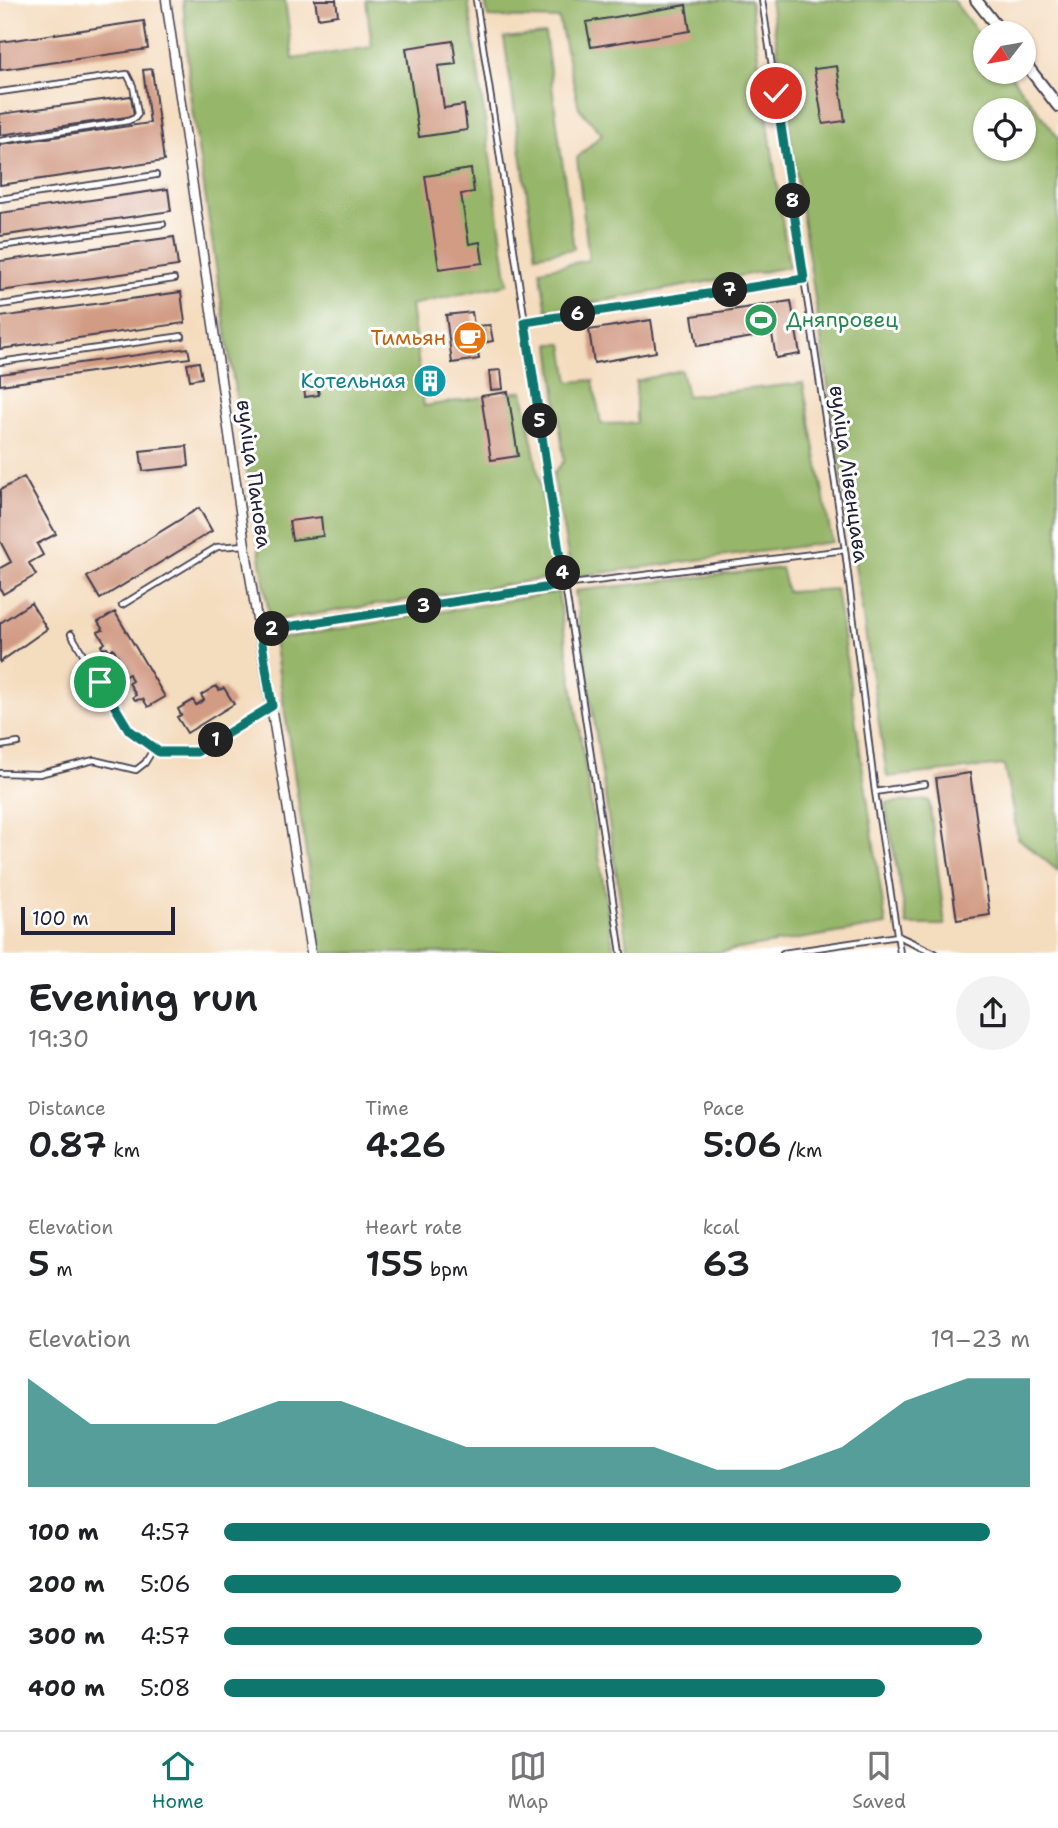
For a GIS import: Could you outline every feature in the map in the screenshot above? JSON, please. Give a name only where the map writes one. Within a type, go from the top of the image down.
[{"type":"street","name":"вуліца Панова","points":[[166,0],[246,545],[311,953]]},
{"type":"street","points":[[976,0],[993,21]]},
{"type":"street","points":[[1036,78],[1058,106]]},
{"type":"lane","points":[[476,0],[621,953]]},
{"type":"lane","name":"вуліца Лівенцава","points":[[762,0],[845,550],[875,792],[900,953]]},
{"type":"lane","points":[[0,92],[127,74],[133,86],[138,114],[128,121],[0,141]]},
{"type":"lane","points":[[0,199],[156,175]]},
{"type":"lane","points":[[0,246],[163,224]]},
{"type":"lane","points":[[0,306],[174,279]]},
{"type":"lane","points":[[525,322],[804,279]]},
{"type":"lane","points":[[0,362],[182,336]]},
{"type":"lane","points":[[122,604],[217,547],[246,545]]},
{"type":"lane","points":[[260,631],[564,585],[845,550]]},
{"type":"lane","points":[[71,634],[129,730],[159,752],[197,752],[272,706]]},
{"type":"lane","points":[[0,746],[18,743]]},
{"type":"lane","points":[[0,773],[39,774],[94,760],[136,770],[145,763],[154,748]]},
{"type":"lane","points":[[875,792],[925,785]]},
{"type":"lane","points":[[783,953],[898,936],[935,953]]},
{"type":"green space","points":[[183,0],[285,0],[293,59],[372,47],[366,0],[468,0],[508,284],[411,305],[424,406],[523,391],[557,577],[270,621],[191,102]]},
{"type":"green space","points":[[485,0],[750,0],[789,267],[547,311],[540,270],[589,260],[577,158],[602,134],[579,108],[559,19],[488,17]]},
{"type":"green space","points":[[770,0],[953,0],[973,26],[973,84],[1017,84],[1028,98],[973,98],[973,161],[1036,161],[1036,108],[1058,137],[1058,871],[1018,838],[1004,765],[887,777]]},
{"type":"green space","points":[[545,34],[574,249],[536,255],[504,38]]},
{"type":"green space","points":[[550,344],[563,344],[569,382],[593,380],[601,424],[636,423],[636,381],[681,370],[687,396],[803,383],[832,542],[572,577],[553,474],[564,461]]},
{"type":"green space","points":[[781,568],[787,592],[836,589],[886,925],[714,953],[628,953],[575,591]]},
{"type":"green space","points":[[558,592],[614,953],[321,953],[274,640]]},
{"type":"green space","points":[[929,800],[945,925],[907,925],[885,803]]},
{"type":"building","points":[[315,0],[336,0],[338,15],[318,18]]},
{"type":"building","points":[[686,5],[690,31],[591,47],[586,22]]},
{"type":"building","points":[[144,21],[148,49],[0,70],[0,42]]},
{"type":"building","points":[[453,41],[456,64],[438,66],[444,108],[464,105],[467,130],[419,137],[406,48]]},
{"type":"building","points":[[837,66],[845,121],[823,124],[814,69]]},
{"type":"building","points":[[152,69],[164,161],[0,185],[0,145],[150,123],[143,70]]},
{"type":"building","points":[[131,96],[134,116],[0,135],[0,114]]},
{"type":"building","points":[[471,169],[474,192],[461,194],[469,244],[480,242],[483,263],[439,269],[425,176]]},
{"type":"building","points":[[168,189],[171,211],[0,236],[0,213]]},
{"type":"building","points":[[174,237],[178,266],[0,291],[0,261]]},
{"type":"building","points":[[181,292],[185,323],[0,349],[0,317]]},
{"type":"building","points":[[791,301],[800,354],[776,358],[772,334],[697,346],[692,316]]},
{"type":"building","name":"Тимьян","points":[[472,312],[474,326],[490,325],[493,341],[477,344],[479,359],[452,363],[446,315]]},
{"type":"building","points":[[651,320],[656,352],[594,363],[589,330]]},
{"type":"building","points":[[188,348],[190,358],[0,385],[0,374]]},
{"type":"building","points":[[199,362],[202,378],[190,380],[187,364]]},
{"type":"building","points":[[501,370],[503,389],[491,390],[489,371]]},
{"type":"building","name":"Котельная","points":[[435,373],[437,387],[424,388],[422,375]]},
{"type":"building","points":[[317,384],[319,395],[305,397],[304,386]]},
{"type":"building","points":[[508,392],[518,456],[491,460],[481,396]]},
{"type":"building","points":[[187,446],[189,466],[143,471],[140,451]]},
{"type":"building","points":[[24,477],[56,534],[37,544],[43,555],[29,563],[36,575],[3,594],[0,588],[0,568],[11,562],[0,541],[0,490]]},
{"type":"building","points":[[199,508],[212,531],[100,599],[87,577]]},
{"type":"building","points":[[321,517],[323,536],[292,540],[289,521]]},
{"type":"building","points":[[31,603],[47,629],[0,662],[0,623]]},
{"type":"building","points":[[115,612],[165,697],[148,707],[143,699],[135,700],[133,697],[136,695],[129,683],[132,681],[129,674],[125,676],[116,671],[120,669],[114,658],[118,656],[113,648],[110,651],[101,646],[105,643],[98,632],[103,630],[98,622]]},
{"type":"building","points":[[216,686],[219,690],[224,688],[234,704],[187,733],[177,717],[181,715],[178,709],[193,700],[196,705],[204,700],[201,695]]},
{"type":"building","points":[[970,773],[990,915],[957,920],[936,778]]},
{"type":"place","name":"Дняпровец","points":[[761,320]]},
{"type":"place","name":"Тимьян","points":[[470,338]]},
{"type":"place","name":"Котельная","points":[[430,381]]},
{"type":"route","points":[[100,682],[129,730],[159,752],[197,752],[272,706],[260,631],[564,585],[525,322],[804,279],[776,93]]}]
